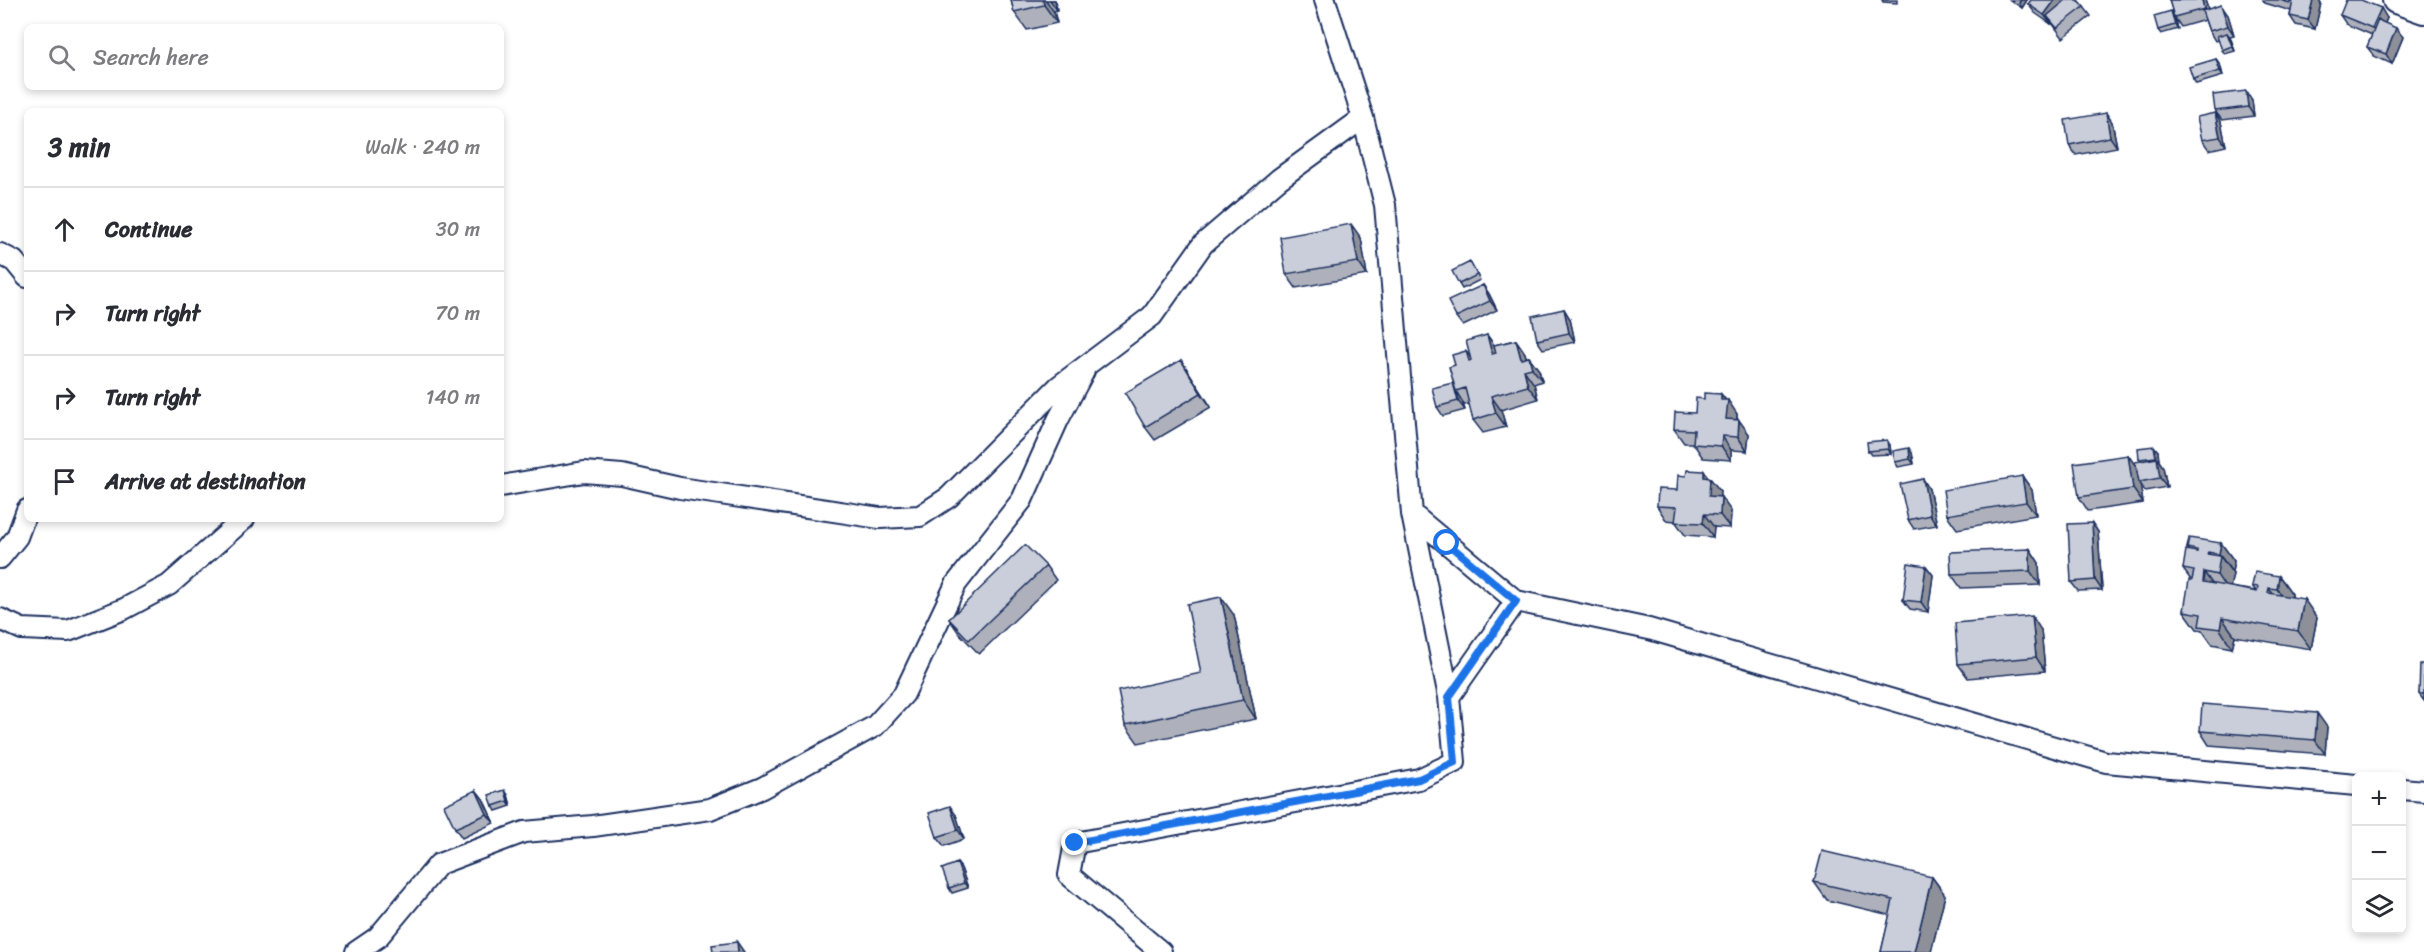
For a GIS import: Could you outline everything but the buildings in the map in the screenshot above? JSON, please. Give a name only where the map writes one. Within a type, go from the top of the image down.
[{"type":"street","points":[[1161,952],[1069,875],[1075,843],[1419,779],[1455,762],[1449,697],[1413,514],[1385,205],[1363,118],[1325,0]]},
{"type":"street","points":[[2396,0],[2424,9]]},
{"type":"street","points":[[504,485],[584,472],[603,473],[680,488],[880,518],[920,516],[949,497],[1059,386],[1152,316],[1203,244],[1280,179],[1363,118]]},
{"type":"street","points":[[0,254],[14,261],[24,273]]},
{"type":"street","points":[[357,952],[378,937],[439,864],[524,832],[593,826],[710,808],[762,788],[875,726],[904,694],[956,584],[1022,500],[1058,420],[1087,365]]},
{"type":"street","points":[[1413,514],[1516,601],[1649,629],[2106,762],[2352,785]]},
{"type":"street","points":[[0,558],[17,537],[24,518]]},
{"type":"street","points":[[0,619],[22,629],[68,631],[124,609],[168,585],[241,522]]},
{"type":"street","points":[[1449,697],[1516,601]]},
{"type":"street","points":[[2406,789],[2424,791]]},
{"type":"route","points":[[1075,843],[1419,779],[1455,762],[1449,697],[1516,601],[1447,543]]}]
